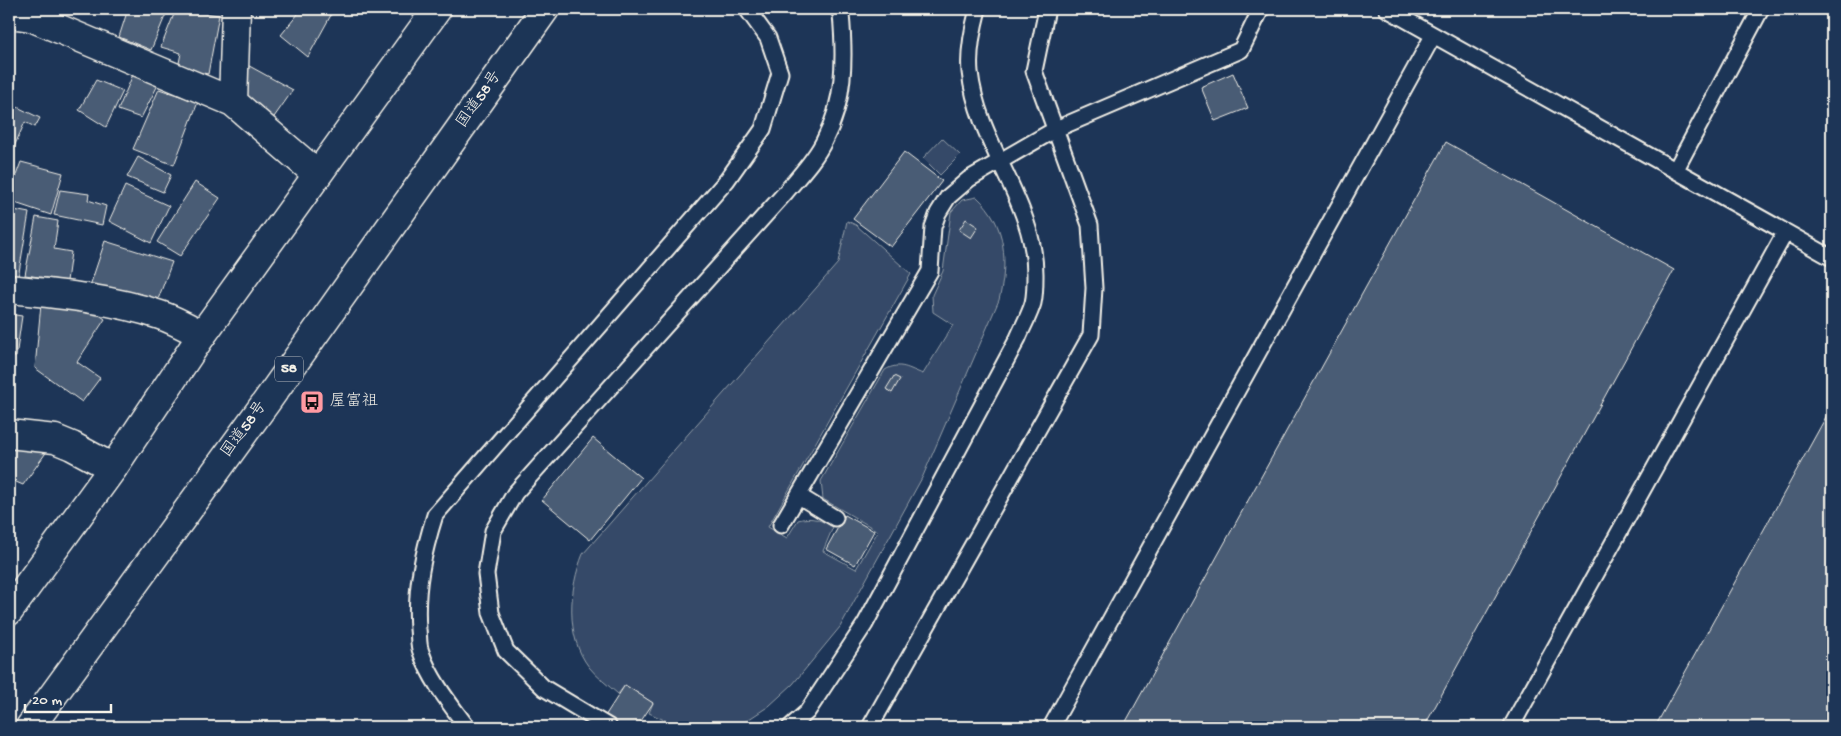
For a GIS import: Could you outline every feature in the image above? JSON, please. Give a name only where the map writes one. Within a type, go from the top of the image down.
[{"type":"main road","points":[[233,102],[236,9]]},
{"type":"main road","points":[[12,600],[113,468],[202,335],[437,9]]},
{"type":"main road","name":"国道58号","points":[[30,727],[272,393],[545,9]]},
{"type":"main road","points":[[9,14],[31,17],[233,102],[317,174]]},
{"type":"main road","points":[[9,289],[86,298],[138,308],[162,316],[202,335]]},
{"type":"main road","points":[[9,434],[55,439],[113,468]]},
{"type":"lane","points":[[467,727],[446,699],[420,651],[416,605],[418,583],[425,546],[435,515],[727,180],[763,129],[780,73],[768,38],[747,9]]},
{"type":"lane","points":[[608,727],[544,688],[506,651],[491,613],[486,574],[493,530],[515,493],[785,194],[824,142],[839,101],[845,56],[842,14],[838,9]]},
{"type":"lane","points":[[790,727],[807,712],[870,616],[1018,338],[1033,302],[1035,257],[1032,235],[981,118],[970,72],[973,30],[978,9]]},
{"type":"lane","points":[[870,727],[1091,335],[1094,288],[1090,225],[1034,71],[1047,9]]},
{"type":"lane","points":[[781,525],[930,271],[933,227],[938,213],[948,198],[969,179],[1056,130],[1241,50],[1261,9]]},
{"type":"lane","points":[[1387,9],[1832,258]]},
{"type":"lane","points":[[1676,169],[1761,9]]},
{"type":"lane","points":[[1051,727],[1433,36]]},
{"type":"lane","points":[[1511,727],[1785,233]]},
{"type":"lane","points":[[799,496],[835,518]]},
{"type":"shaded area","points":[[942,138],[960,155],[940,175],[923,158]]},
{"type":"shaded area","points":[[977,197],[994,219],[1003,245],[1004,272],[999,300],[923,476],[840,627],[793,684],[769,706],[746,721],[723,726],[699,727],[673,724],[649,713],[653,703],[625,685],[618,694],[589,667],[581,655],[576,641],[573,627],[572,597],[578,567],[583,554],[838,263],[847,221],[856,225],[911,274],[768,527],[787,538],[798,520],[816,519],[824,522],[833,527],[823,551],[856,569],[878,531],[823,499],[821,481],[885,370],[890,367],[900,366],[923,374],[953,325],[933,312],[932,295],[943,271],[951,212],[962,200]]},
{"type":"building","points":[[128,9],[168,9],[151,50],[119,37]]},
{"type":"building","points":[[176,9],[219,15],[208,74],[178,68],[181,53],[161,47]]},
{"type":"building","points":[[302,9],[311,9],[331,15],[308,57],[281,35]]},
{"type":"building","points":[[242,62],[293,90],[272,120],[240,101]]},
{"type":"building","points":[[134,72],[160,81],[141,118],[118,110]]},
{"type":"building","points":[[1233,73],[1248,108],[1215,121],[1201,87]]},
{"type":"building","points":[[96,80],[123,91],[106,127],[79,110]]},
{"type":"building","points":[[159,89],[198,102],[174,165],[133,149]]},
{"type":"building","points":[[9,103],[40,118],[35,127],[25,122],[13,149],[9,147]]},
{"type":"building","points":[[1446,142],[1674,270],[1424,727],[1123,727]]},
{"type":"building","points":[[904,152],[942,181],[891,247],[853,219]]},
{"type":"building","points":[[138,157],[171,175],[163,192],[127,177]]},
{"type":"building","points":[[9,161],[15,163],[9,179]]},
{"type":"building","points":[[21,162],[63,173],[51,215],[9,201],[9,194]]},
{"type":"building","points":[[195,182],[220,198],[180,256],[157,242]]},
{"type":"building","points":[[125,186],[169,206],[151,243],[109,221]]},
{"type":"building","points":[[60,190],[89,194],[88,200],[106,206],[102,225],[54,215]]},
{"type":"building","points":[[9,209],[29,213],[18,278],[9,276]]},
{"type":"building","points":[[36,217],[58,221],[54,249],[71,252],[67,281],[25,275]]},
{"type":"building","points":[[966,219],[978,227],[971,238],[959,230]]},
{"type":"building","points":[[105,241],[172,262],[157,302],[90,286]]},
{"type":"building","points":[[41,304],[90,308],[105,319],[77,362],[100,378],[82,402],[35,368]]},
{"type":"building","points":[[9,314],[22,316],[16,357],[9,356]]},
{"type":"building","points":[[894,376],[900,379],[892,393],[886,389]]},
{"type":"building","points":[[1832,406],[1832,727],[1655,727]]},
{"type":"building","points":[[593,438],[641,478],[590,540],[542,500]]},
{"type":"building","points":[[13,441],[50,447],[23,485],[9,479],[9,460]]},
{"type":"building","points":[[845,515],[874,531],[855,565],[826,549]]},
{"type":"building","points":[[625,685],[653,703],[637,727],[598,727]]},
{"type":"place","name":"屋富祖","points":[[312,402]]}]
